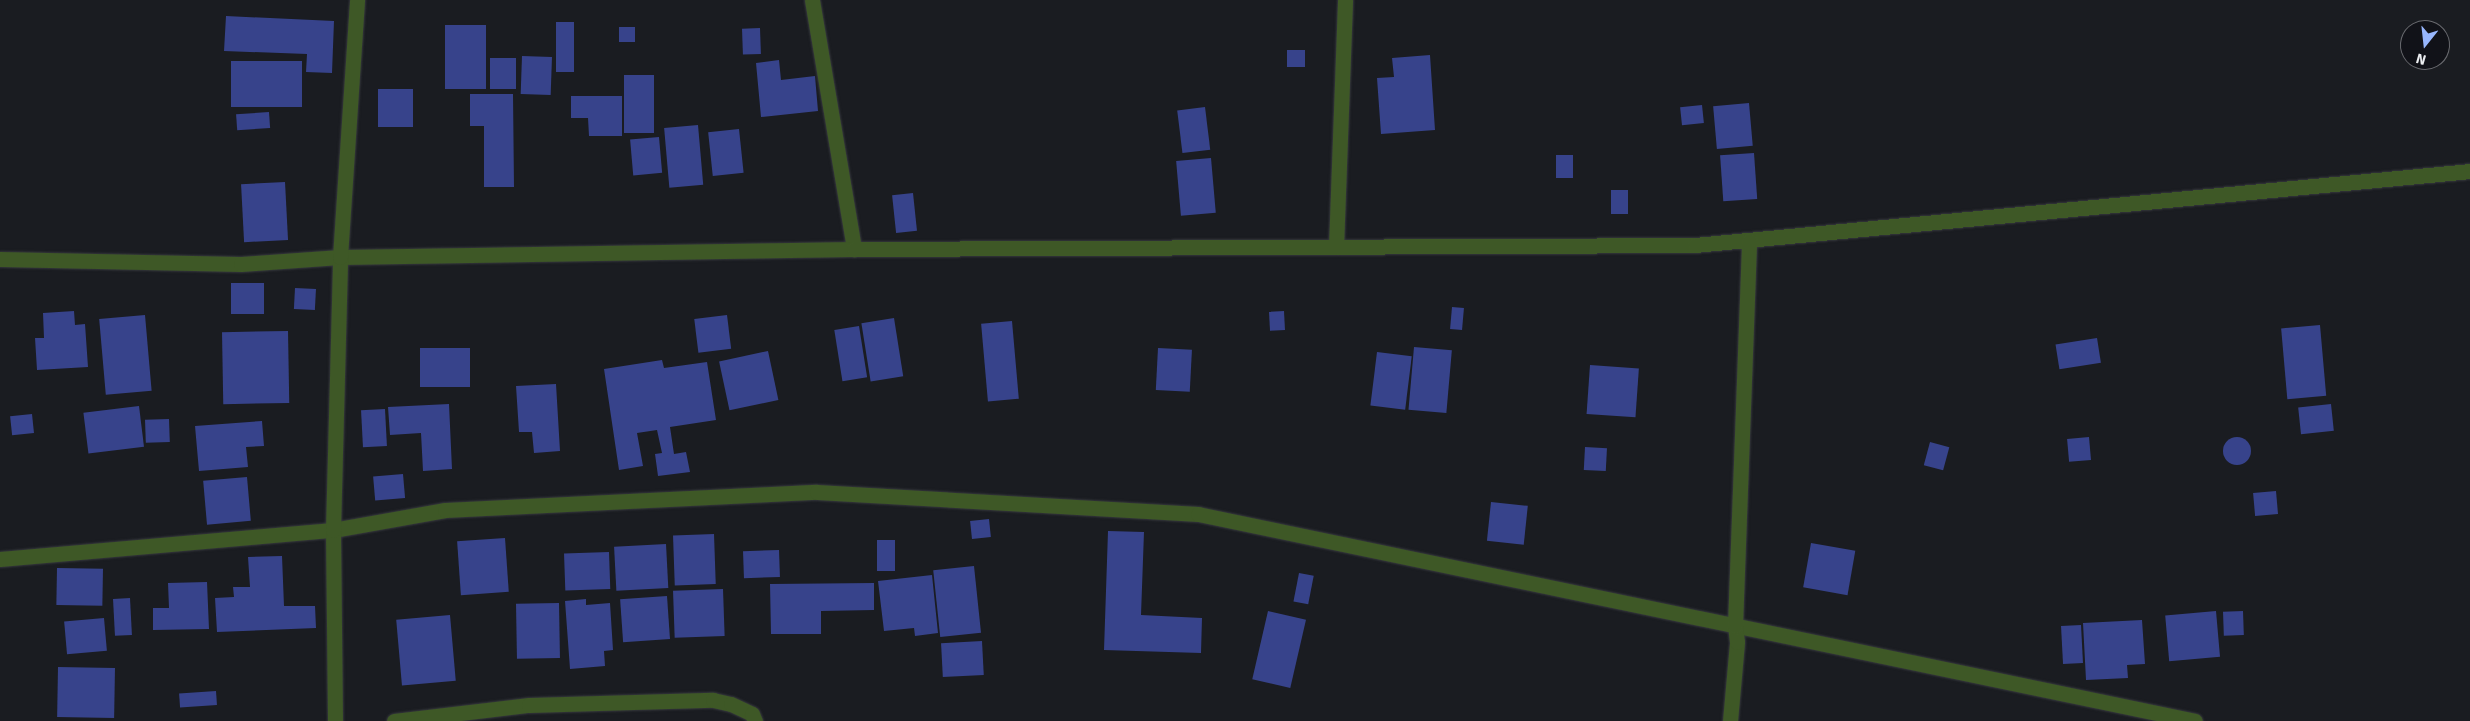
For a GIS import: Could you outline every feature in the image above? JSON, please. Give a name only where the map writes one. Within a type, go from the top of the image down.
[{"type":"street","points":[[335,721],[333,530],[340,257],[356,0]]},
{"type":"street","points":[[812,0],[854,249]]},
{"type":"street","points":[[1336,247],[1345,0]]},
{"type":"street","points":[[0,259],[241,264],[340,257],[854,249],[1695,245],[2470,171]]},
{"type":"street","points":[[1730,721],[1737,642],[1735,626],[1750,240]]},
{"type":"street","points":[[0,559],[333,530],[445,510],[817,492],[1198,514],[2195,721]]},
{"type":"street","points":[[394,721],[529,705],[713,700],[738,707],[752,714],[755,721]]},
{"type":"building","points":[[226,16],[334,21],[332,73],[306,72],[307,54],[224,51]]},
{"type":"building","points":[[556,22],[574,22],[574,72],[556,72]]},
{"type":"building","points":[[445,25],[486,25],[486,89],[445,89]]},
{"type":"building","points":[[619,27],[635,27],[635,42],[619,42]]},
{"type":"building","points":[[760,28],[761,54],[743,55],[742,29]]},
{"type":"building","points":[[1287,50],[1305,50],[1305,67],[1287,67]]},
{"type":"building","points":[[1430,55],[1435,130],[1381,134],[1377,78],[1394,77],[1392,58]]},
{"type":"building","points":[[522,56],[552,57],[551,95],[521,94]]},
{"type":"building","points":[[490,58],[516,58],[516,89],[490,89]]},
{"type":"building","points":[[779,60],[781,80],[815,76],[818,111],[761,117],[756,63]]},
{"type":"building","points":[[231,61],[302,61],[302,107],[231,107]]},
{"type":"building","points":[[624,75],[654,75],[654,133],[624,133]]},
{"type":"building","points":[[378,89],[413,89],[413,127],[378,127]]},
{"type":"building","points":[[470,94],[513,94],[514,187],[484,187],[484,126],[470,126]]},
{"type":"building","points":[[571,96],[622,96],[622,136],[589,136],[588,118],[571,118]]},
{"type":"building","points":[[1749,103],[1753,146],[1717,149],[1713,106]]},
{"type":"building","points":[[1702,105],[1704,123],[1682,125],[1680,107]]},
{"type":"building","points":[[1205,107],[1210,150],[1182,153],[1177,110]]},
{"type":"building","points":[[269,112],[270,128],[237,130],[236,114]]},
{"type":"building","points":[[698,125],[703,185],[669,188],[664,128]]},
{"type":"building","points":[[739,129],[744,173],[713,176],[708,132]]},
{"type":"building","points":[[659,137],[662,173],[633,175],[630,140]]},
{"type":"building","points":[[1754,153],[1757,199],[1723,201],[1720,155]]},
{"type":"building","points":[[1556,155],[1573,155],[1573,178],[1556,178]]},
{"type":"building","points":[[1211,158],[1216,213],[1181,216],[1176,161]]},
{"type":"building","points":[[285,182],[288,240],[244,242],[241,184]]},
{"type":"building","points":[[1611,190],[1628,190],[1628,214],[1611,214]]},
{"type":"building","points":[[913,193],[917,231],[896,233],[892,195]]},
{"type":"building","points":[[231,283],[264,283],[264,314],[231,314]]},
{"type":"building","points":[[295,288],[316,289],[315,310],[294,309]]},
{"type":"building","points":[[1452,307],[1464,308],[1462,330],[1450,329]]},
{"type":"building","points":[[74,311],[75,325],[85,324],[88,367],[37,370],[35,338],[44,338],[43,313]]},
{"type":"building","points":[[1284,311],[1285,330],[1270,331],[1269,312]]},
{"type":"building","points":[[145,315],[152,391],[106,395],[99,319]]},
{"type":"building","points":[[727,315],[731,349],[698,353],[694,319]]},
{"type":"building","points":[[894,318],[903,376],[871,381],[861,323]]},
{"type":"building","points":[[1012,321],[1019,399],[988,401],[981,324]]},
{"type":"building","points":[[2320,325],[2326,396],[2287,399],[2281,328]]},
{"type":"building","points":[[859,326],[867,377],[842,381],[834,330]]},
{"type":"building","points":[[288,331],[289,403],[223,404],[222,332]]},
{"type":"building","points":[[2097,338],[2101,363],[2059,369],[2056,345]]},
{"type":"building","points":[[1414,347],[1452,350],[1446,413],[1409,410]]},
{"type":"building","points":[[420,348],[470,348],[470,387],[420,387]]},
{"type":"building","points":[[1158,348],[1192,350],[1190,392],[1156,390]]},
{"type":"building","points":[[768,351],[778,400],[729,410],[719,361]]},
{"type":"building","points":[[1377,352],[1412,356],[1405,410],[1370,406]]},
{"type":"building","points":[[662,360],[664,368],[707,362],[716,420],[670,427],[674,454],[686,452],[690,472],[658,476],[655,454],[662,453],[657,430],[637,433],[643,466],[619,470],[604,369]]},
{"type":"building","points":[[1590,365],[1639,368],[1635,417],[1587,414]]},
{"type":"building","points":[[556,384],[560,451],[534,453],[532,432],[519,432],[516,386]]},
{"type":"building","points":[[449,404],[452,469],[423,471],[421,433],[390,435],[388,407]]},
{"type":"building","points":[[2331,404],[2334,431],[2301,434],[2298,407]]},
{"type":"building","points":[[139,406],[144,447],[88,454],[83,413]]},
{"type":"building","points":[[385,409],[387,446],[363,447],[361,410]]},
{"type":"building","points":[[32,414],[34,433],[12,435],[10,416]]},
{"type":"building","points":[[169,419],[170,442],[146,443],[145,420]]},
{"type":"building","points":[[262,421],[264,446],[246,447],[248,467],[199,471],[195,426]]},
{"type":"building","points":[[2089,437],[2091,460],[2069,462],[2067,439]]},
{"type":"building","points":[[2237,437],[2247,441],[2251,451],[2247,461],[2237,465],[2227,461],[2223,451],[2227,441]]},
{"type":"building","points":[[1930,442],[1949,447],[1943,470],[1924,465]]},
{"type":"building","points":[[1585,447],[1607,448],[1606,471],[1584,470]]},
{"type":"building","points":[[403,474],[405,498],[375,501],[373,477]]},
{"type":"building","points":[[247,477],[251,521],[207,525],[203,481]]},
{"type":"building","points":[[2276,491],[2278,514],[2255,516],[2253,493]]},
{"type":"building","points":[[1491,502],[1528,506],[1524,545],[1487,541]]},
{"type":"building","points":[[989,519],[991,537],[972,539],[970,521]]},
{"type":"building","points":[[1108,531],[1144,532],[1141,615],[1202,618],[1201,653],[1104,650]]},
{"type":"building","points":[[714,534],[716,584],[675,585],[673,535]]},
{"type":"building","points":[[505,538],[509,592],[461,595],[457,541]]},
{"type":"building","points":[[877,540],[895,540],[895,571],[877,571]]},
{"type":"building","points":[[1811,543],[1855,551],[1848,595],[1803,587]]},
{"type":"building","points":[[666,544],[668,588],[616,591],[614,547]]},
{"type":"building","points":[[779,550],[780,577],[744,578],[743,551]]},
{"type":"building","points":[[609,552],[610,589],[565,591],[564,554]]},
{"type":"building","points":[[282,556],[284,606],[315,606],[316,628],[217,632],[215,598],[234,597],[233,587],[250,587],[248,557]]},
{"type":"building","points":[[974,566],[981,633],[940,637],[933,570]]},
{"type":"building","points":[[57,568],[103,569],[102,606],[56,605]]},
{"type":"building","points":[[1299,573],[1314,576],[1308,604],[1293,601]]},
{"type":"building","points":[[932,575],[938,633],[915,636],[914,628],[884,631],[878,581]]},
{"type":"building","points":[[207,582],[209,629],[153,630],[153,608],[169,608],[168,583]]},
{"type":"building","points":[[874,583],[874,610],[821,611],[821,634],[771,634],[770,584]]},
{"type":"building","points":[[723,589],[725,636],[675,638],[673,591]]},
{"type":"building","points":[[667,596],[670,639],[623,642],[620,599]]},
{"type":"building","points":[[130,598],[132,635],[115,636],[113,599]]},
{"type":"building","points":[[586,599],[586,605],[610,603],[613,650],[604,651],[605,666],[570,669],[565,601]]},
{"type":"building","points":[[559,603],[560,658],[517,659],[516,604]]},
{"type":"building","points":[[1268,611],[1306,620],[1290,688],[1252,679]]},
{"type":"building","points":[[2216,611],[2220,657],[2169,661],[2165,615]]},
{"type":"building","points":[[2243,611],[2244,635],[2224,636],[2223,612]]},
{"type":"building","points":[[450,615],[456,681],[402,685],[396,620]]},
{"type":"building","points":[[104,618],[107,651],[67,654],[64,621]]},
{"type":"building","points":[[2142,620],[2145,664],[2127,665],[2128,678],[2086,680],[2083,623]]},
{"type":"building","points":[[2081,625],[2083,663],[2063,664],[2061,626]]},
{"type":"building","points":[[982,641],[984,675],[943,677],[941,643]]},
{"type":"building","points":[[58,667],[115,668],[114,718],[57,717]]},
{"type":"building","points":[[216,691],[217,705],[180,708],[179,694]]}]
